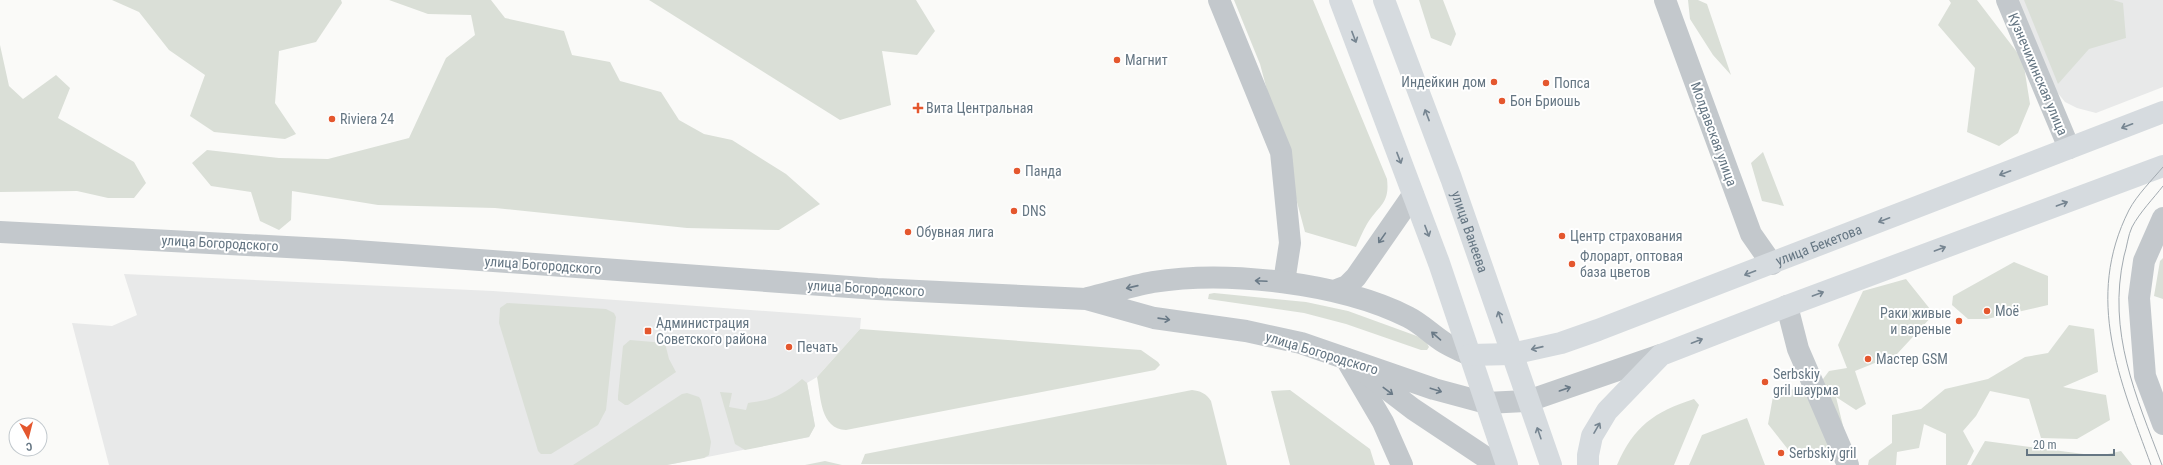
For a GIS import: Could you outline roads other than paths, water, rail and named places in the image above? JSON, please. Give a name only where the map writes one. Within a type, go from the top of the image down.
[{"type":"main road","points":[[1340,0],[1439,263],[1507,465]]},
{"type":"main road","name":"улица Ванеева","points":[[1384,0],[1451,178],[1551,465]]},
{"type":"main road","name":"улица Бекетова","points":[[1470,355],[1512,354],[1561,343],[1772,264],[2163,112]]},
{"type":"main road","points":[[1588,465],[1588,455],[1592,436],[1607,411],[1661,355],[2163,166]]},
{"type":"street","points":[[1219,0],[1281,152],[1290,243],[1284,282]]},
{"type":"street","name":"Молдавская улица","points":[[1665,0],[1750,234],[1772,264]]},
{"type":"street","name":"Кузнечихинская улица","points":[[2007,0],[2069,148]]},
{"type":"street","points":[[1334,291],[1347,286],[1356,277],[1413,195]]},
{"type":"street","points":[[2163,218],[2144,261],[2139,298],[2144,376],[2163,424]]},
{"type":"street","name":"улица Богородского","points":[[0,232],[343,250],[877,289],[1086,299],[1154,318],[1246,331],[1300,343],[1434,389],[1486,404]]},
{"type":"street","name":"улица Богородского","points":[[1086,299],[1153,282],[1211,278],[1284,282],[1334,291],[1409,317],[1445,343],[1470,355]]},
{"type":"street","points":[[1788,306],[1798,350],[1848,465]]},
{"type":"street","points":[[1486,404],[1528,401],[1661,355]]},
{"type":"street","points":[[1346,359],[1383,422],[1402,465]]},
{"type":"street","points":[[1346,359],[1413,410],[1497,465]]},
{"type":"tram line","points":[[2151,465],[2128,402],[2112,339],[2108,307],[2109,275],[2116,243],[2129,210],[2140,193],[2163,167]]},
{"type":"tram line","points":[[2162,465],[2134,389],[2127,363],[2119,311],[2120,284],[2124,256],[2132,227],[2163,186]]},
{"type":"place","name":"Магнит","points":[[1117,60]]},
{"type":"place","name":"Индейкин дом","points":[[1494,82]]},
{"type":"place","name":"Попса","points":[[1546,83]]},
{"type":"place","name":"Бон Бриошь","points":[[1502,101]]},
{"type":"place","name":"Вита Центральная","points":[[918,108]]},
{"type":"place","name":"Riviera 24","points":[[332,119]]},
{"type":"place","name":"Панда","points":[[1017,171]]},
{"type":"place","name":"DNS","points":[[1014,211]]},
{"type":"place","name":"Обувная лига","points":[[908,232]]},
{"type":"place","name":"Центр страхования","points":[[1562,236]]},
{"type":"place","name":"Флорарт, оптовая база цветов","points":[[1572,264]]},
{"type":"place","name":"Моё","points":[[1987,311]]},
{"type":"place","name":"Раки живые и вареные","points":[[1959,321]]},
{"type":"place","name":"Администрация Советского района","points":[[648,331]]},
{"type":"place","name":"Печать","points":[[789,347]]},
{"type":"place","name":"Мастер GSM","points":[[1868,359]]},
{"type":"place","name":"Serbskiy gril шаурма","points":[[1765,382]]},
{"type":"place","name":"Serbskiy gril","points":[[1781,453]]}]
